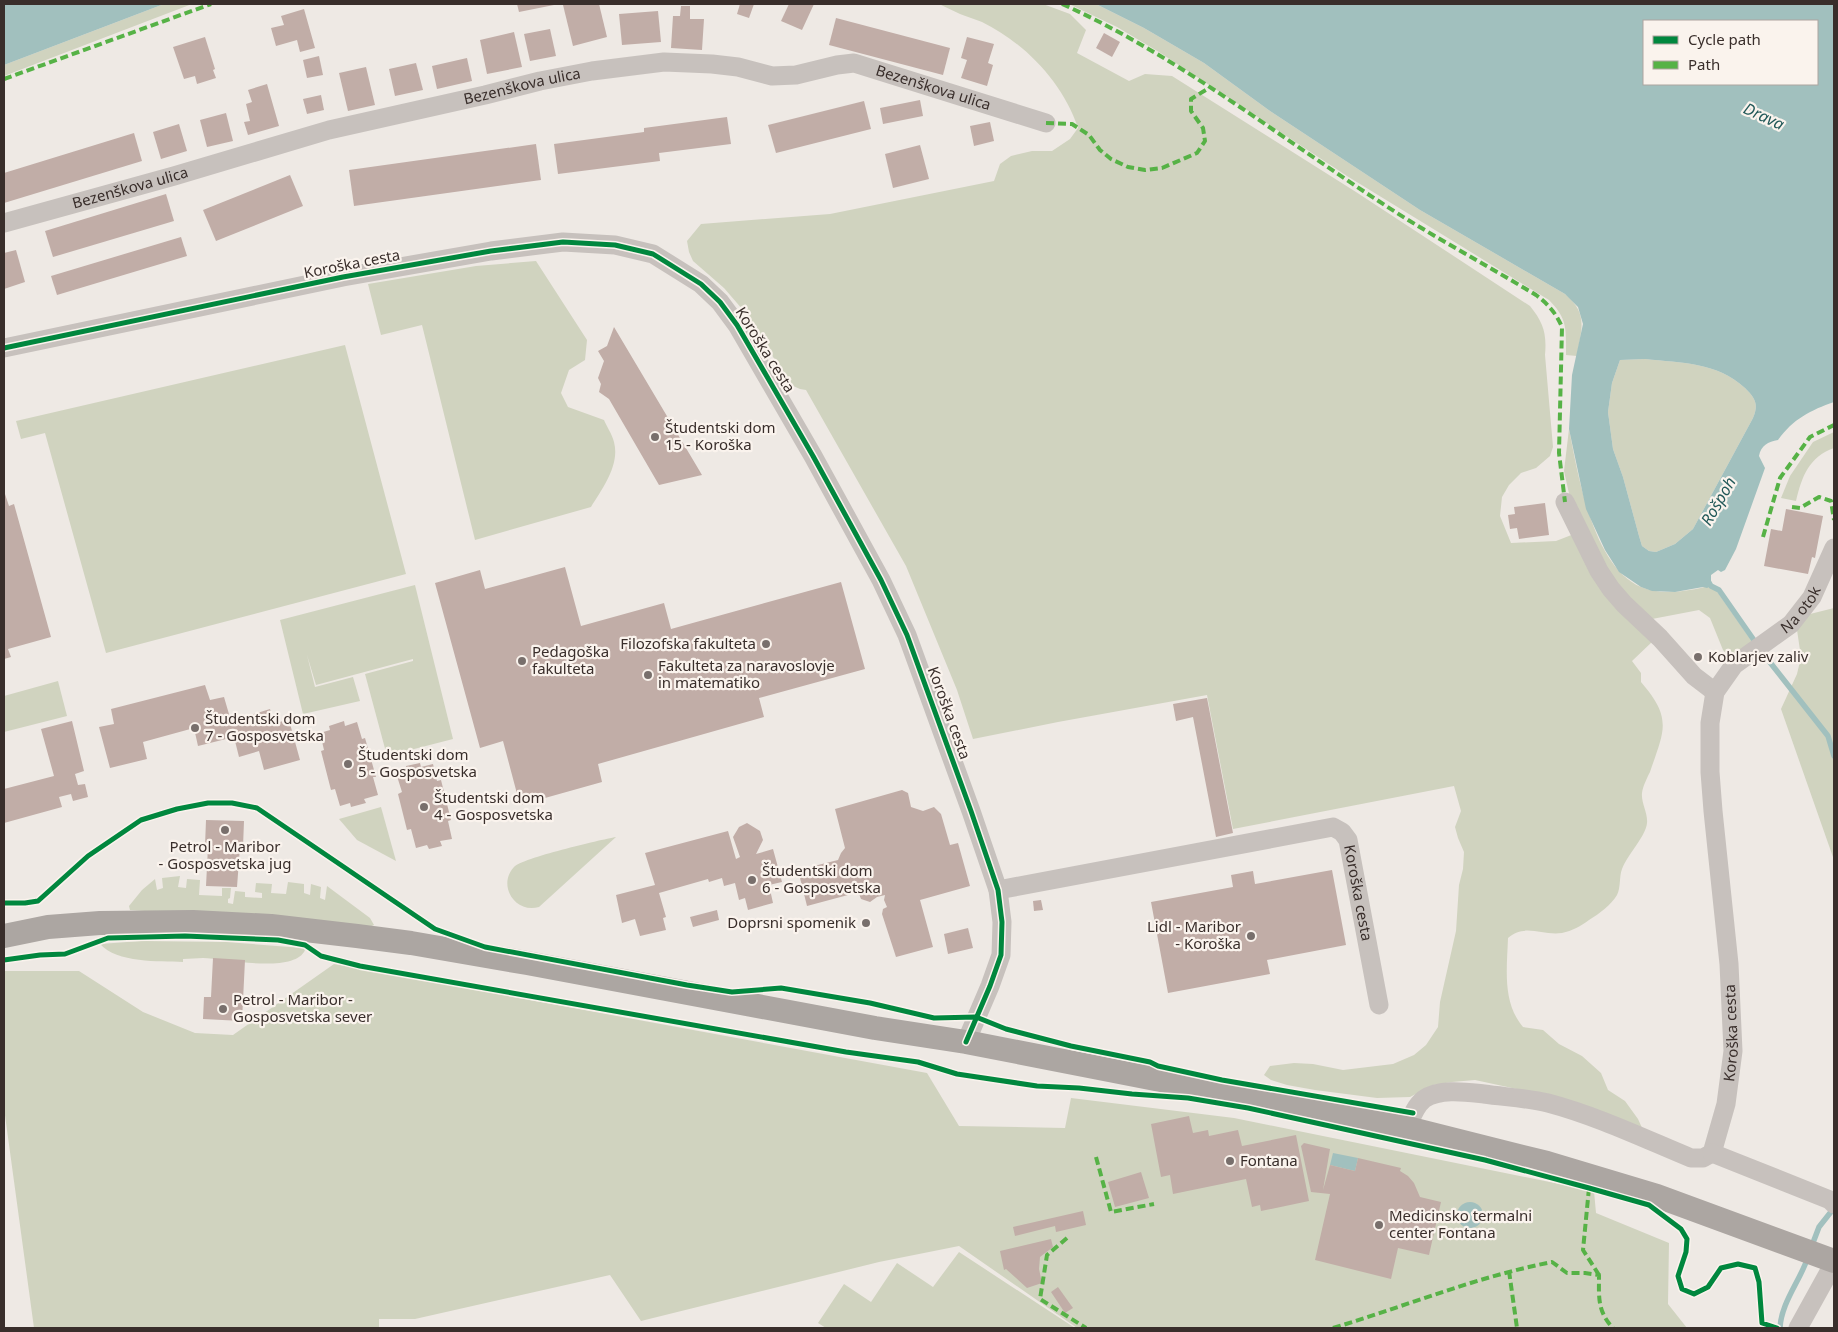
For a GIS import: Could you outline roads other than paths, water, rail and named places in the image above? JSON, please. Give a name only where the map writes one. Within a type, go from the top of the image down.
[{"type":"main road","points":[[4,922],[35,928]]},
{"type":"main road","points":[[4,927],[35,928],[100,923],[192,922],[271,926],[357,936],[430,946],[875,1028],[966,1042],[1044,1059],[1211,1089],[1407,1128],[1547,1163],[1657,1196],[1800,1248],[1832,1274]]},
{"type":"main road","points":[[4,936],[35,928]]},
{"type":"street","name":"Bezenškova ulica","points":[[4,223],[174,176],[329,130],[540,81],[592,71],[664,62],[738,67],[772,76],[796,75],[854,63],[1046,123]]},
{"type":"street","name":"Koroška cesta","points":[[4,348],[343,277],[491,251],[563,242],[615,245],[653,254],[701,284],[720,302],[737,325],[846,514],[881,580],[907,635],[972,811],[998,890],[1002,922],[1002,954],[966,1042]]},
{"type":"street","points":[[1565,502],[1592,558],[1611,589],[1660,638],[1694,676],[1715,692]]},
{"type":"street","name":"Na otok","points":[[1746,656],[1791,624],[1812,597],[1834,548]]},
{"type":"street","name":"Koroška cesta","points":[[1712,1152],[1726,1104],[1733,1051],[1729,964],[1711,782],[1710,732],[1715,692],[1734,665],[1746,656]]},
{"type":"street","name":"Koroška cesta","points":[[998,890],[1332,828],[1342,832],[1348,840],[1379,1005]]},
{"type":"street","points":[[1407,1128],[1413,1113],[1425,1098],[1437,1094],[1456,1092],[1476,1093],[1548,1103],[1613,1125],[1691,1158],[1703,1158],[1712,1152],[1832,1202]]},
{"type":"street","points":[[1798,1328],[1832,1274]]},
{"type":"water","points":[[4,4],[164,4],[4,65]]},
{"type":"water","name":"Drava","points":[[1096,4],[1834,4],[1834,402],[1803,416],[1790,426],[1778,440],[1768,443],[1761,449],[1759,456],[1765,468],[1736,549],[1725,570],[1721,572],[1718,570],[1711,575],[1711,586],[1675,592],[1652,591],[1641,587],[1619,572],[1605,550],[1586,509],[1569,429],[1572,375],[1583,324],[1578,307],[1565,294],[1420,210],[1270,111],[1204,63],[1144,28]],"holes":[[[1645,359],[1711,368],[1734,379],[1754,398],[1756,409],[1753,418],[1693,529],[1675,544],[1656,552],[1649,551],[1642,546],[1623,477],[1613,449],[1608,412],[1612,383],[1620,360]]]},
{"type":"water","points":[[1333,1153],[1358,1158],[1355,1171],[1330,1165]]},
{"type":"water","points":[[1470,1202],[1480,1205],[1483,1215],[1480,1225],[1470,1228],[1460,1225],[1457,1215],[1460,1205]]},
{"type":"waterway","name":"Rošpoh","points":[[1707,579],[1711,586],[1719,590],[1765,656],[1828,736],[1834,756]]},
{"type":"waterway","points":[[1811,1248],[1819,1227],[1834,1208]]},
{"type":"waterway","points":[[1780,1328],[1787,1301],[1808,1257]]},
{"type":"place","name":"Študentski dom 15 - Koroška","points":[[655,437]]},
{"type":"place","name":"Filozofska fakulteta","points":[[766,644]]},
{"type":"place","name":"Koblarjev zaliv","points":[[1698,657]]},
{"type":"place","name":"Pedagoška fakulteta","points":[[522,661]]},
{"type":"place","name":"Fakulteta za naravoslovje in matematiko","points":[[648,675]]},
{"type":"place","name":"Študentski dom 7 - Gosposvetska","points":[[195,728]]},
{"type":"place","name":"Študentski dom 5 - Gosposvetska","points":[[348,764]]},
{"type":"place","name":"Študentski dom 4 - Gosposvetska","points":[[424,807]]},
{"type":"place","name":"Petrol - Maribor - Gosposvetska jug","points":[[225,830]]},
{"type":"place","name":"Študentski dom 6 - Gosposvetska","points":[[752,880]]},
{"type":"place","name":"Doprsni spomenik","points":[[866,923]]},
{"type":"place","name":"Lidl - Maribor - Koroška","points":[[1251,936]]},
{"type":"place","name":"Petrol - Maribor - Gosposvetska sever","points":[[223,1009]]},
{"type":"place","name":"Fontana","points":[[1230,1161]]},
{"type":"place","name":"Medicinsko termalni center Fontana","points":[[1379,1225]]}]
